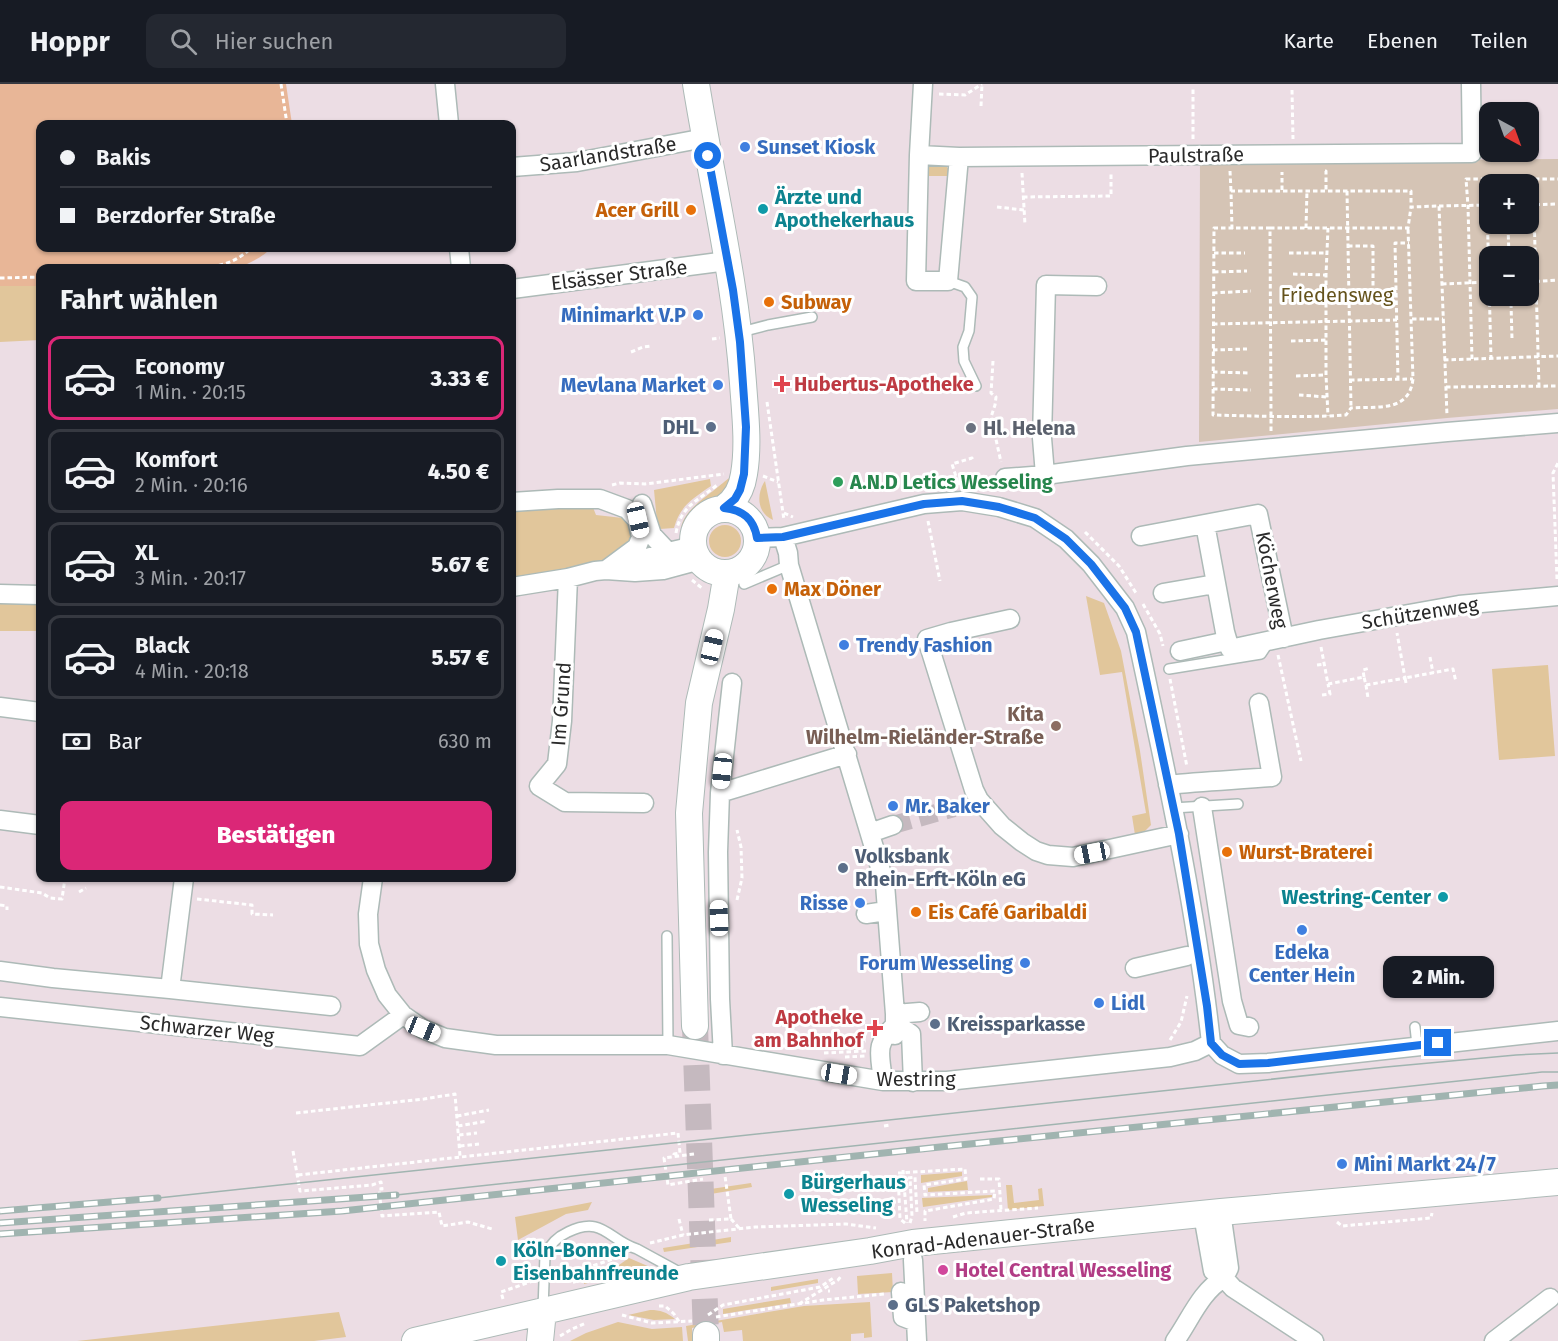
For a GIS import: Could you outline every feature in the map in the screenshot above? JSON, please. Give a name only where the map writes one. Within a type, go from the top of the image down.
[{"type":"main road","points":[[696,84],[733,290],[746,427],[754,440],[758,457],[754,494],[743,521]]},
{"type":"main road","points":[[695,1026],[689,813],[699,703],[721,609],[736,579],[740,569],[748,563],[756,550],[743,521],[717,510],[702,519],[685,552],[708,568],[736,579]]},
{"type":"main road","name":"Konrad-Adenauer-Straße","points":[[415,1341],[689,1277],[913,1243],[1558,1182]]},
{"type":"main road","points":[[540,1341],[543,1311]]},
{"type":"main road","points":[[458,1330],[483,1341]]},
{"type":"street","points":[[445,84],[449,120]]},
{"type":"street","name":"Paulstraße","points":[[919,155],[1021,157],[1472,153],[1471,84]]},
{"type":"street","points":[[923,89],[916,281],[948,280],[959,157]]},
{"type":"street","name":"Saarlandstraße","points":[[516,167],[577,162],[705,138]]},
{"type":"street","name":"Elsässer Straße","points":[[516,287],[727,261]]},
{"type":"street","points":[[1045,475],[1042,438],[1046,285],[1097,286]]},
{"type":"street","points":[[1005,478],[1045,475],[1151,460],[1558,423]]},
{"type":"street","points":[[516,502],[600,499],[627,509],[638,520],[641,537],[637,547],[606,570]]},
{"type":"street","points":[[743,521],[783,537],[924,504],[962,501],[999,507],[1035,518],[1066,539],[1091,564],[1125,608],[1136,632],[1179,834],[1211,1043],[1222,1055],[1239,1064],[1268,1063],[1558,1031]]},
{"type":"street","points":[[642,504],[652,535],[685,552]]},
{"type":"street","name":"Köcherweg","points":[[1141,536],[1258,514],[1277,645],[1230,649],[1227,641],[1180,651]]},
{"type":"street","points":[[1204,524],[1227,641]]},
{"type":"street","points":[[783,537],[789,565],[885,884],[892,1028]]},
{"type":"street","points":[[606,570],[635,572],[663,570],[685,552]]},
{"type":"street","points":[[516,586],[568,578],[685,552]]},
{"type":"street","name":"Im Grund","points":[[568,578],[560,742],[556,764],[539,786],[565,802],[644,803]]},
{"type":"street","points":[[1163,593],[1215,584]]},
{"type":"street","points":[[0,594],[36,595]]},
{"type":"street","name":"Schützenweg","points":[[1277,645],[1319,630],[1459,605],[1558,596]]},
{"type":"street","points":[[1010,619],[927,639],[979,800],[1002,826],[1022,842],[1048,855],[1073,857],[1179,834]]},
{"type":"street","points":[[723,1055],[718,852],[720,793],[732,683]]},
{"type":"street","points":[[1168,785],[1272,777],[1259,703]]},
{"type":"street","points":[[0,707],[36,712]]},
{"type":"street","points":[[720,793],[847,754]]},
{"type":"street","points":[[1202,807],[1232,1001],[1239,1025],[1249,1027]]},
{"type":"street","points":[[0,820],[36,824]]},
{"type":"street","points":[[870,833],[893,825]]},
{"type":"street","points":[[170,989],[184,882]]},
{"type":"street","name":"Westring","points":[[372,882],[368,914],[369,944],[376,970],[387,995],[403,1015],[423,1029],[445,1038],[496,1045],[668,1046],[883,1081],[913,1082],[947,1081],[1170,1057],[1195,1051],[1211,1043]]},
{"type":"street","points":[[866,914],[886,911]]},
{"type":"street","points":[[1135,968],[1187,956]]},
{"type":"street","points":[[0,971],[331,1006]]},
{"type":"street","name":"Schwarzer Weg","points":[[0,1007],[360,1047],[403,1015]]},
{"type":"street","points":[[883,1081],[880,1049],[892,1028],[920,1012]]},
{"type":"street","points":[[892,1028],[911,1034],[913,1082]]},
{"type":"street","points":[[1212,1214],[1213,1271],[1233,1288],[1314,1341]]},
{"type":"street","points":[[914,1260],[917,1341]]},
{"type":"street","points":[[1175,1341],[1207,1291],[1224,1278]]},
{"type":"street","points":[[901,1292],[903,1317],[916,1322]]},
{"type":"street","points":[[1494,1341],[1550,1298]]},
{"type":"lane","points":[[948,280],[965,288],[972,297],[969,331],[963,347],[964,361],[976,386]]},
{"type":"lane","points":[[738,332],[812,317]]},
{"type":"lane","points":[[736,579],[789,565]]},
{"type":"lane","points":[[1169,669],[1261,654],[1277,645]]},
{"type":"lane","points":[[1173,808],[1238,804]]},
{"type":"lane","points":[[667,936],[668,1046]]},
{"type":"lane","points":[[1415,1027],[1417,1046]]},
{"type":"lane","points":[[543,1311],[545,1255],[561,1235],[583,1225],[598,1227],[689,1277]]},
{"type":"path","points":[[281,84],[286,120]]},
{"type":"path","points":[[923,89],[965,95],[982,84]]},
{"type":"path","points":[[981,106],[982,84]]},
{"type":"path","points":[[1192,155],[1193,90]]},
{"type":"path","points":[[1292,90],[1294,155]]},
{"type":"path","points":[[1023,197],[1111,196],[1112,156]]},
{"type":"path","points":[[1021,157],[1025,225]]},
{"type":"path","points":[[1315,171],[1326,171],[1326,190]]},
{"type":"path","points":[[1272,172],[1282,172],[1282,190]]},
{"type":"path","points":[[1539,179],[1558,178]]},
{"type":"path","points":[[1472,359],[1466,179],[1479,179]]},
{"type":"path","points":[[1306,228],[1307,190]]},
{"type":"path","points":[[1232,228],[1231,191],[1411,191],[1408,228],[1412,388],[1401,403],[1391,406],[1351,408]]},
{"type":"path","points":[[1347,191],[1348,228],[1348,246],[1350,321],[1351,408],[1346,415],[1328,416],[1213,415],[1214,228],[1232,228],[1270,228],[1306,228],[1328,228],[1348,228],[1408,228]]},
{"type":"path","points":[[1539,205],[1558,204]]},
{"type":"path","points":[[1411,207],[1479,205]]},
{"type":"path","points":[[1439,206],[1447,432]]},
{"type":"path","points":[[997,207],[1024,210]]},
{"type":"path","points":[[1270,228],[1271,449]]},
{"type":"path","points":[[1328,228],[1326,253],[1328,416]]},
{"type":"path","points":[[1398,380],[1395,243],[1409,243]]},
{"type":"path","points":[[1348,246],[1373,246],[1373,303]]},
{"type":"path","points":[[226,264],[246,252]]},
{"type":"path","points":[[1214,253],[1245,253]]},
{"type":"path","points":[[1289,253],[1326,253]]},
{"type":"path","points":[[1214,272],[1247,271]]},
{"type":"path","points":[[1293,274],[1326,275]]},
{"type":"path","points":[[0,278],[36,277]]},
{"type":"path","points":[[1539,281],[1558,280]]},
{"type":"path","points":[[1442,284],[1479,283]]},
{"type":"path","points":[[1213,293],[1251,291]]},
{"type":"path","points":[[1296,295],[1326,296]]},
{"type":"path","points":[[1489,306],[1491,358]]},
{"type":"path","points":[[1511,306],[1512,339]]},
{"type":"path","points":[[1537,306],[1539,387]]},
{"type":"path","points":[[1411,320],[1443,319]]},
{"type":"path","points":[[1213,324],[1397,320]]},
{"type":"path","points":[[1291,341],[1327,340]]},
{"type":"path","points":[[631,352],[651,346]]},
{"type":"path","points":[[1213,350],[1247,349]]},
{"type":"path","points":[[1444,360],[1558,356]]},
{"type":"path","points":[[973,462],[972,459],[952,464],[959,485],[961,477],[1005,478],[991,417],[996,397],[992,393],[993,361]]},
{"type":"path","points":[[1213,372],[1250,373]]},
{"type":"path","points":[[1296,376],[1326,375]]},
{"type":"path","points":[[1350,380],[1413,379]]},
{"type":"path","points":[[1446,387],[1558,386]]},
{"type":"path","points":[[1213,389],[1251,390]]},
{"type":"path","points":[[1299,395],[1327,397]]},
{"type":"path","points":[[766,400],[784,513]]},
{"type":"path","points":[[1558,463],[1553,473],[1558,596]]},
{"type":"path","points":[[645,484],[731,473],[687,507],[679,519],[676,532],[685,552]]},
{"type":"path","points":[[924,504],[940,581]]},
{"type":"path","points":[[1394,617],[1405,680]]},
{"type":"path","points":[[1319,630],[1330,694],[1322,695]]},
{"type":"path","points":[[1277,645],[1301,761]]},
{"type":"path","points":[[1430,657],[1433,673]]},
{"type":"path","points":[[1317,665],[1324,664]]},
{"type":"path","points":[[1368,698],[1363,670],[1370,668]]},
{"type":"path","points":[[1366,686],[1453,669],[1456,682]]},
{"type":"path","points":[[1328,684],[1364,677]]},
{"type":"path","points":[[735,906],[742,878],[741,847],[736,825]]},
{"type":"path","points":[[0,887],[42,893],[50,898],[62,898],[64,882]]},
{"type":"path","points":[[79,892],[86,888]]},
{"type":"path","points":[[182,897],[252,905],[252,914],[273,915]]},
{"type":"path","points":[[0,905],[7,906],[7,910]]},
{"type":"path","points":[[1168,1042],[1181,1022],[1188,993]]},
{"type":"path","points":[[782,1046],[892,1028]]},
{"type":"path","points":[[296,1113],[455,1094],[460,1156]]},
{"type":"path","points":[[457,1116],[489,1110]]},
{"type":"path","points":[[458,1126],[487,1121]]},
{"type":"path","points":[[884,1126],[890,1125]]},
{"type":"path","points":[[459,1135],[477,1133]]},
{"type":"path","points":[[298,1175],[678,1133],[680,1153],[674,1154],[674,1157]]},
{"type":"path","points":[[459,1146],[479,1144]]},
{"type":"path","points":[[293,1151],[300,1191],[372,1185],[381,1182],[382,1189],[379,1189],[382,1216],[439,1212],[442,1226],[468,1222],[492,1229]]},
{"type":"path","points":[[694,1154],[664,1158],[668,1185],[703,1179]]},
{"type":"path","points":[[900,1219],[898,1173],[903,1171],[965,1169],[966,1179],[924,1185],[925,1195],[994,1191],[994,1199],[925,1211],[925,1225]]},
{"type":"path","points":[[903,1171],[906,1218]]},
{"type":"path","points":[[725,1176],[731,1219],[739,1228]]},
{"type":"path","points":[[910,1177],[912,1216]]},
{"type":"path","points":[[904,1178],[915,1177],[917,1213]]},
{"type":"path","points":[[980,1179],[999,1179],[1001,1210],[1042,1208]]},
{"type":"path","points":[[1338,1222],[1342,1226],[1431,1218],[1432,1213]]},
{"type":"path","points":[[679,1219],[683,1235],[739,1228],[846,1224]]},
{"type":"path","points":[[709,1221],[731,1219]]},
{"type":"path","points":[[695,1328],[723,1305],[820,1287],[842,1274],[838,1280],[799,1304]]},
{"type":"path","points":[[630,1312],[620,1314],[652,1323],[695,1328],[799,1304],[901,1292]]},
{"type":"path","points":[[656,1307],[665,1306],[695,1328]]},
{"type":"shaded area","points":[[0,84],[286,84],[291,120],[36,120],[36,252],[266,252],[260,257],[247,264],[36,264],[36,286],[0,286]]},
{"type":"shaded area","points":[[934,163],[945,166],[951,176],[925,176],[928,168]]},
{"type":"shaded area","points":[[0,286],[36,286],[36,340],[0,342]]},
{"type":"shaded area","points":[[733,476],[725,501],[708,509],[699,517],[684,540],[681,533],[684,518],[701,500]]},
{"type":"shaded area","points":[[710,479],[711,486],[683,508],[674,528],[660,529],[657,522],[654,490]]},
{"type":"shaded area","points":[[765,481],[773,520],[761,508],[759,497]]},
{"type":"shaded area","points":[[590,500],[596,515],[623,518],[632,531],[630,543],[595,571],[516,586],[516,502]]},
{"type":"shaded area","points":[[725,525],[736,530],[741,541],[736,552],[725,557],[714,552],[709,541],[714,530]]},
{"type":"shaded area","points":[[1086,596],[1104,603],[1121,651],[1151,825],[1143,833],[1135,835],[1132,816],[1146,813],[1122,672],[1100,675]]},
{"type":"shaded area","points":[[36,597],[36,631],[0,631],[0,599]]},
{"type":"shaded area","points":[[1548,665],[1555,756],[1499,760],[1492,669]]},
{"type":"shaded area","points":[[962,1172],[962,1176],[921,1183],[921,1175]]},
{"type":"shaded area","points":[[967,1181],[968,1190],[928,1192],[928,1188]]},
{"type":"shaded area","points":[[751,1183],[752,1187],[705,1195],[704,1190]]},
{"type":"shaded area","points":[[1006,1185],[1012,1185],[1014,1203],[1039,1200],[1038,1189],[1042,1188],[1044,1206],[1008,1210]]},
{"type":"shaded area","points":[[992,1195],[992,1197],[923,1207],[922,1198]]},
{"type":"shaded area","points":[[592,1202],[588,1210],[566,1214],[518,1240],[515,1217]]},
{"type":"shaded area","points":[[731,1237],[731,1242],[664,1252],[663,1248]]},
{"type":"shaded area","points":[[629,1258],[650,1267],[584,1284],[585,1273],[619,1265]]},
{"type":"shaded area","points":[[892,1273],[893,1292],[858,1294],[857,1276]]},
{"type":"shaded area","points":[[818,1279],[818,1283],[771,1291],[771,1287]]},
{"type":"shaded area","points":[[790,1298],[791,1303],[723,1314],[723,1309]]},
{"type":"shaded area","points":[[870,1302],[872,1337],[864,1338],[864,1333],[851,1334],[851,1341],[743,1341],[742,1330],[724,1332],[722,1322],[692,1328],[692,1341],[688,1341],[686,1326],[804,1306]]},
{"type":"shaded area","points":[[650,1310],[663,1312],[675,1319],[654,1320],[628,1315]]},
{"type":"shaded area","points":[[339,1312],[346,1337],[314,1341],[77,1341]]},
{"type":"shaded area","points":[[618,1322],[652,1329],[682,1327],[683,1341],[570,1341]]},
{"type":"green space","name":"Friedensweg","points":[[1539,159],[1558,159],[1558,409],[1199,442],[1200,162],[1479,160],[1479,162],[1539,162]]},
{"type":"tunnel","points":[[893,825],[954,808]]},
{"type":"tunnel","points":[[695,1026],[706,1335]]},
{"type":"tram line","points":[[158,1198],[1386,1067],[1558,1053]]},
{"type":"tram line","points":[[396,1195],[1558,1072]]},
{"type":"railway","points":[[0,1234],[342,1211],[940,1147],[1558,1085]]},
{"type":"railway","points":[[0,1223],[396,1195]]},
{"type":"railway","points":[[0,1211],[158,1198]]},
{"type":"place","name":"Sunset Kiosk","points":[[745,147]]},
{"type":"place","name":"Ärzte und Apothekerhaus","points":[[763,209]]},
{"type":"place","name":"Acer Grill","points":[[691,210]]},
{"type":"place","name":"Subway","points":[[769,302]]},
{"type":"place","name":"Minimarkt V.P","points":[[698,315]]},
{"type":"place","name":"Hubertus-Apotheke","points":[[782,384]]},
{"type":"place","name":"Mevlana Market","points":[[718,385]]},
{"type":"place","name":"DHL","points":[[711,427]]},
{"type":"place","name":"Hl. Helena","points":[[971,428]]},
{"type":"place","name":"A.N.D Letics Wesseling","points":[[838,482]]},
{"type":"place","name":"Max Döner","points":[[772,589]]},
{"type":"place","name":"Trendy Fashion","points":[[844,645]]},
{"type":"place","name":"Kita Wilhelm-Rieländer-Straße","points":[[1056,726]]},
{"type":"place","name":"Mr. Baker","points":[[893,806]]},
{"type":"place","name":"Wurst-Braterei","points":[[1227,852]]},
{"type":"place","name":"Volksbank Rhein-Erft-Köln eG","points":[[843,868]]},
{"type":"place","name":"Westring-Center","points":[[1443,897]]},
{"type":"place","name":"Risse","points":[[860,903]]},
{"type":"place","name":"Eis Café Garibaldi","points":[[916,912]]},
{"type":"place","name":"Edeka Center Hein","points":[[1302,930]]},
{"type":"place","name":"Forum Wesseling","points":[[1025,963]]},
{"type":"place","name":"Lidl","points":[[1099,1003]]},
{"type":"place","name":"Kreissparkasse","points":[[935,1024]]},
{"type":"place","name":"Apotheke am Bahnhof","points":[[875,1028]]},
{"type":"place","name":"Mini Markt 24/7","points":[[1342,1164]]},
{"type":"place","name":"Bürgerhaus Wesseling","points":[[789,1194]]},
{"type":"place","name":"Köln-Bonner Eisenbahnfreunde","points":[[501,1261]]},
{"type":"place","name":"Hotel Central Wesseling","points":[[943,1270]]},
{"type":"place","name":"GLS Paketshop","points":[[893,1305]]},
{"type":"route","points":[[708,156],[733,290],[740,342],[746,427],[744,474],[740,490],[735,499],[724,508],[747,515],[753,524],[757,538],[783,537],[924,504],[962,501],[999,507],[1035,518],[1066,539],[1091,564],[1125,608],[1136,632],[1179,834],[1211,1043],[1222,1055],[1239,1064],[1268,1063],[1438,1043]]}]
